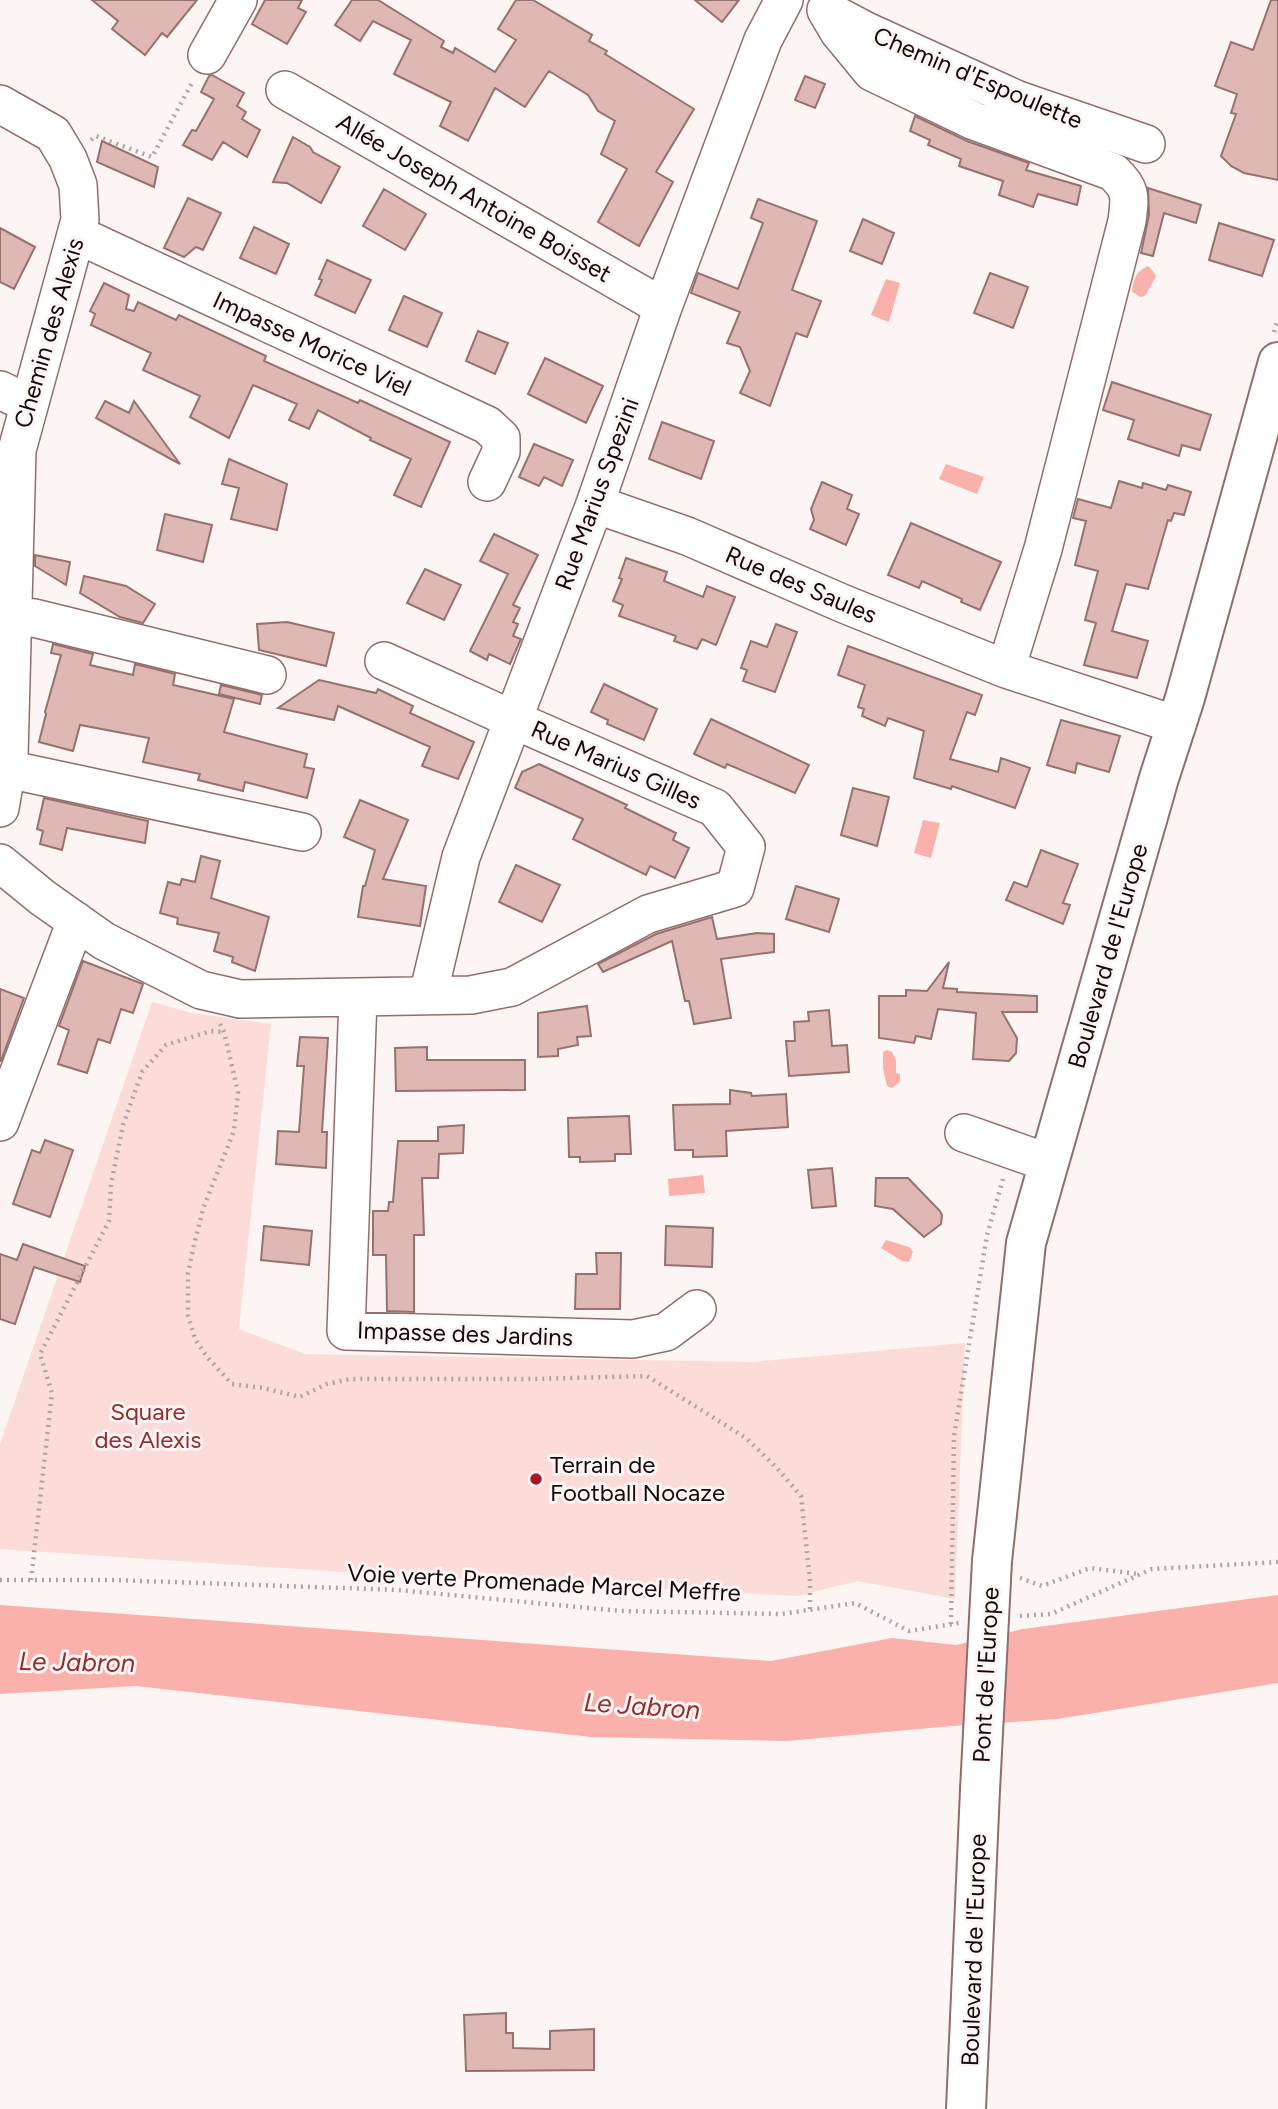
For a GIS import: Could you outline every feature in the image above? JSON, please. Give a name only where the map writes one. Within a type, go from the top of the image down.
[{"type":"main road","name":"Boulevard de l'Europe","points":[[991,1564],[1026,1243],[1159,778],[1177,725],[1278,362]]},
{"type":"main road","name":"Pont de l'Europe","points":[[980,1790],[991,1564]]},
{"type":"main road","name":"Boulevard de l'Europe","points":[[966,2109],[980,1790]]},
{"type":"street","points":[[207,55],[237,0]]},
{"type":"street","name":"Rue Marius Spezini","points":[[428,995],[461,857],[595,504],[663,307],[763,40],[784,0]]},
{"type":"street","points":[[820,5],[872,72],[974,121],[1113,172],[1123,181],[1130,193],[1127,221],[1043,549],[1006,669],[1177,725]]},
{"type":"street","name":"Chemin d'Espoulette","points":[[820,5],[866,31],[1018,100],[1146,144]]},
{"type":"street","name":"Allée Joseph Antoine Boisset","points":[[285,90],[663,307]]},
{"type":"street","name":"Chemin des Alexis","points":[[0,104],[53,134],[68,159],[80,197],[78,235],[15,397],[17,450],[9,756],[0,808]]},
{"type":"street","name":"Impasse Morice Viel","points":[[78,235],[487,425],[501,438],[501,452],[486,482]]},
{"type":"street","name":"Rue des Saules","points":[[595,504],[687,536],[844,604],[1006,669]]},
{"type":"street","points":[[13,616],[34,618],[267,675]]},
{"type":"street","points":[[384,661],[514,720]]},
{"type":"street","name":"Rue Marius Gilles","points":[[428,995],[471,995],[512,987],[648,914],[735,888],[746,847],[715,808],[514,720]]},
{"type":"street","points":[[7,769],[302,832]]},
{"type":"street","points":[[0,863],[43,898],[104,941],[201,990],[240,999],[428,995]]},
{"type":"street","points":[[0,1122],[76,921]]},
{"type":"street","name":"Impasse des Jardins","points":[[358,998],[346,1331],[633,1339],[666,1332],[697,1309]]},
{"type":"street","points":[[964,1133],[1049,1163]]},
{"type":"path","points":[[68,159],[96,136],[152,157],[207,55]]},
{"type":"path","points":[[31,1580],[52,1393],[40,1354],[109,1221],[111,1184],[123,1125],[142,1072],[166,1045],[211,1031],[225,1032]]},
{"type":"path","points":[[951,1624],[954,1436],[987,1235],[1011,1151]]},
{"type":"path","points":[[1013,1616],[1051,1614],[1152,1569],[1278,1562]]},
{"type":"path","points":[[991,1564],[1042,1586],[1090,1568],[1140,1574]]},
{"type":"path","name":"Voie verte Promenade Marcel Meffre","points":[[0,1580],[115,1580],[398,1590],[621,1611],[782,1614],[855,1603],[909,1631],[963,1622]]},
{"type":"green space","name":"Square des Alexis","points":[[152,1002],[192,1013],[271,1024],[239,1329],[305,1354],[752,1362],[965,1343],[955,1599],[858,1581],[797,1596],[402,1576],[0,1549],[0,1444]]},
{"type":"water","points":[[1148,266],[1156,276],[1146,295],[1141,297],[1132,292],[1134,283],[1138,273]]},
{"type":"water","points":[[886,279],[900,283],[889,322],[871,315]]},
{"type":"water","points":[[946,464],[984,477],[977,494],[939,479]]},
{"type":"water","points":[[923,820],[940,823],[931,858],[914,853]]},
{"type":"water","points":[[883,1052],[892,1052],[896,1060],[896,1073],[900,1074],[900,1082],[892,1088],[887,1086],[883,1068]]},
{"type":"water","points":[[703,1175],[705,1193],[669,1196],[668,1179]]},
{"type":"water","points":[[886,1240],[909,1247],[913,1252],[909,1262],[902,1261],[881,1248]]},
{"type":"water","name":"Le Jabron","points":[[1278,1595],[1278,1683],[1058,1719],[787,1741],[591,1737],[136,1686],[0,1694],[0,1605],[771,1661],[892,1638],[956,1645],[1023,1629]]},
{"type":"building","points":[[92,0],[197,0],[167,37],[162,33],[145,55],[112,29],[118,21]]},
{"type":"building","points":[[265,0],[302,0],[298,8],[306,12],[287,44],[252,24]]},
{"type":"building","points":[[352,0],[378,0],[444,41],[441,47],[453,53],[455,48],[495,72],[516,40],[498,29],[516,0],[533,0],[592,35],[589,41],[607,51],[605,54],[694,109],[656,172],[673,182],[639,246],[598,222],[627,169],[601,154],[615,121],[598,111],[588,95],[549,71],[525,107],[495,88],[468,141],[440,126],[451,102],[394,74],[411,40],[373,21],[360,41],[335,25]]},
{"type":"building","points":[[695,0],[739,0],[722,22]]},
{"type":"building","points":[[1271,0],[1278,0],[1278,180],[1244,173],[1221,156],[1236,114],[1231,113],[1237,94],[1215,86],[1231,42],[1253,50]]},
{"type":"building","points":[[212,75],[244,93],[237,106],[246,112],[242,119],[260,130],[247,157],[223,142],[212,160],[183,145],[192,130],[196,131],[214,99],[201,92]]},
{"type":"building","points":[[805,76],[825,84],[815,108],[795,100]]},
{"type":"building","points":[[915,116],[967,141],[1029,163],[1026,170],[1081,186],[1077,205],[1038,194],[1033,207],[999,195],[1003,181],[959,166],[961,159],[928,145],[930,140],[910,131]]},
{"type":"building","points":[[293,137],[340,167],[321,203],[287,183],[273,182]]},
{"type":"building","points":[[102,141],[158,167],[154,187],[97,162]]},
{"type":"building","points":[[1148,188],[1201,205],[1196,223],[1164,213],[1153,256],[1141,253],[1149,215]]},
{"type":"building","points":[[384,189],[426,214],[405,250],[363,226]]},
{"type":"building","points":[[188,198],[221,213],[203,250],[196,247],[184,257],[164,248]]},
{"type":"building","points":[[758,199],[817,221],[792,290],[821,301],[807,337],[796,333],[770,406],[740,393],[750,371],[740,347],[727,343],[740,312],[691,293],[698,273],[738,289],[763,223],[751,218]]},
{"type":"building","points":[[863,219],[894,233],[882,264],[850,251]]},
{"type":"building","points":[[1219,223],[1274,240],[1262,276],[1209,260]]},
{"type":"building","points":[[254,227],[289,244],[276,274],[240,258]]},
{"type":"building","points":[[0,228],[35,247],[14,289],[0,282]]},
{"type":"building","points":[[327,260],[371,280],[355,313],[315,295]]},
{"type":"building","points":[[990,273],[1028,287],[1013,328],[974,313]]},
{"type":"building","points":[[104,283],[129,295],[126,309],[134,311],[138,302],[176,320],[179,315],[266,356],[264,361],[358,403],[360,400],[450,442],[421,507],[394,495],[411,459],[370,440],[371,438],[318,410],[309,429],[289,420],[297,404],[253,385],[229,438],[190,417],[200,396],[143,370],[151,353],[91,325],[95,314],[90,311]]},
{"type":"building","points":[[404,296],[442,313],[427,347],[389,330]]},
{"type":"building","points":[[478,331],[508,343],[495,374],[466,361]]},
{"type":"building","points":[[545,358],[603,386],[586,423],[528,394]]},
{"type":"building","points":[[1112,382],[1211,415],[1200,450],[1182,445],[1179,456],[1128,439],[1134,420],[1103,410]]},
{"type":"building","points":[[105,401],[129,413],[134,401],[180,464],[96,418]]},
{"type":"building","points":[[662,422],[714,441],[701,479],[649,459]]},
{"type":"building","points":[[534,444],[573,460],[562,486],[544,477],[539,486],[519,477]]},
{"type":"building","points":[[229,459],[287,484],[277,530],[231,519],[239,488],[222,484]]},
{"type":"building","points":[[1119,481],[1142,488],[1143,483],[1166,490],[1168,485],[1191,492],[1184,515],[1174,513],[1171,521],[1168,520],[1148,589],[1126,584],[1112,631],[1148,641],[1137,678],[1084,665],[1096,623],[1085,620],[1098,571],[1075,565],[1086,521],[1073,518],[1078,499],[1111,508]]},
{"type":"building","points":[[822,482],[852,495],[847,509],[859,514],[846,545],[810,529],[814,520],[811,509]]},
{"type":"building","points":[[165,514],[212,525],[203,562],[157,550]]},
{"type":"building","points":[[911,523],[1001,562],[980,610],[922,581],[919,588],[888,575]]},
{"type":"building","points":[[494,534],[538,555],[513,605],[520,608],[513,622],[518,624],[513,636],[521,639],[510,664],[489,654],[487,660],[470,651],[508,574],[480,561]]},
{"type":"building","points":[[35,555],[70,562],[66,585],[35,566]]},
{"type":"building","points":[[626,558],[667,572],[664,581],[703,597],[707,586],[735,597],[716,645],[702,639],[697,649],[674,641],[676,636],[619,616],[623,605],[613,601],[622,579],[619,578]]},
{"type":"building","points":[[425,569],[461,585],[444,620],[407,603]]},
{"type":"building","points":[[84,576],[126,586],[155,604],[143,623],[120,617],[80,593]]},
{"type":"building","points":[[287,622],[334,633],[326,666],[259,650],[257,624]]},
{"type":"building","points":[[776,624],[797,632],[775,692],[743,681],[747,670],[741,668],[751,641],[767,647]]},
{"type":"building","points":[[53,644],[93,654],[90,665],[133,675],[135,664],[175,674],[173,685],[234,699],[224,732],[307,754],[304,767],[314,769],[307,798],[245,782],[243,791],[198,780],[200,774],[143,762],[149,738],[80,725],[73,751],[39,742],[61,655],[51,653]]},
{"type":"building","points":[[848,646],[982,695],[975,715],[967,712],[950,759],[998,772],[1001,758],[1030,768],[1015,808],[952,786],[951,789],[914,778],[924,731],[888,718],[885,726],[862,716],[864,709],[858,707],[865,685],[838,675]]},
{"type":"building","points":[[319,680],[376,693],[378,689],[413,706],[410,713],[474,742],[458,779],[422,766],[430,747],[338,706],[334,720],[278,708]]},
{"type":"building","points":[[604,684],[657,709],[644,740],[607,724],[608,720],[591,712]]},
{"type":"building","points":[[221,685],[262,695],[260,704],[219,694]]},
{"type":"building","points":[[711,719],[809,765],[795,793],[727,764],[725,768],[694,754]]},
{"type":"building","points":[[1061,720],[1120,736],[1109,772],[1077,763],[1075,773],[1047,765]]},
{"type":"building","points":[[539,764],[627,805],[625,808],[676,833],[673,840],[689,848],[675,878],[650,866],[646,875],[573,839],[583,819],[515,788],[522,772]]},
{"type":"building","points":[[853,788],[889,797],[877,846],[841,835]]},
{"type":"building","points":[[44,798],[148,821],[145,843],[67,828],[62,850],[40,844],[43,831],[37,829]]},
{"type":"building","points":[[360,800],[408,820],[383,879],[426,886],[420,926],[358,917],[363,886],[375,850],[344,837]]},
{"type":"building","points":[[1041,850],[1078,864],[1063,903],[1070,905],[1063,924],[1006,900],[1014,882],[1027,887]]},
{"type":"building","points":[[201,856],[220,861],[211,898],[269,917],[255,971],[232,962],[233,957],[214,951],[219,933],[177,924],[178,918],[160,913],[168,882],[180,885],[182,879],[195,882]]},
{"type":"building","points":[[516,865],[560,885],[542,922],[499,902]]},
{"type":"building","points":[[796,886],[839,899],[829,932],[786,919]]},
{"type":"building","points":[[712,917],[717,939],[757,933],[774,934],[774,952],[721,959],[731,1018],[694,1024],[689,1001],[685,1001],[672,941],[603,972],[598,964],[656,934]]},
{"type":"building","points":[[83,961],[143,984],[133,1013],[121,1009],[110,1043],[98,1039],[87,1073],[58,1064],[69,1030],[59,1026]]},
{"type":"building","points":[[949,962],[943,988],[957,989],[957,992],[1037,996],[1037,1012],[1002,1012],[1017,1038],[1016,1053],[1009,1061],[973,1059],[976,1013],[938,1009],[931,1039],[916,1036],[914,1043],[879,1038],[879,996],[906,996],[906,990],[927,991]]},
{"type":"building","points":[[0,989],[24,998],[1,1061],[0,1061]]},
{"type":"building","points":[[587,1006],[591,1036],[577,1037],[578,1045],[558,1049],[558,1056],[538,1057],[538,1013]]},
{"type":"building","points":[[829,1010],[832,1046],[847,1045],[849,1072],[789,1076],[786,1041],[795,1041],[794,1022],[809,1021],[808,1012]]},
{"type":"building","points":[[300,1037],[328,1038],[322,1132],[327,1132],[326,1168],[276,1164],[278,1131],[299,1132],[304,1066],[297,1066]]},
{"type":"building","points":[[427,1047],[427,1060],[525,1060],[525,1090],[396,1091],[395,1048]]},
{"type":"building","points":[[730,1090],[751,1093],[752,1096],[786,1094],[788,1127],[726,1131],[727,1156],[693,1157],[693,1150],[675,1150],[673,1105],[730,1104]]},
{"type":"building","points":[[629,1116],[631,1154],[615,1154],[615,1161],[580,1162],[580,1157],[569,1157],[568,1118]]},
{"type":"building","points":[[464,1125],[463,1153],[439,1154],[438,1178],[422,1178],[424,1235],[414,1235],[414,1312],[387,1311],[386,1255],[373,1255],[373,1211],[388,1211],[389,1202],[393,1202],[398,1141],[438,1141],[438,1127]]},
{"type":"building","points":[[45,1140],[73,1150],[50,1217],[13,1204],[32,1150],[40,1153]]},
{"type":"building","points":[[832,1168],[836,1206],[812,1208],[808,1170]]},
{"type":"building","points":[[876,1178],[908,1178],[940,1211],[941,1224],[924,1237],[893,1209],[875,1206]]},
{"type":"building","points":[[264,1226],[312,1231],[309,1265],[261,1260]]},
{"type":"building","points":[[666,1226],[713,1228],[712,1267],[665,1265]]},
{"type":"building","points":[[23,1244],[85,1266],[80,1282],[34,1267],[15,1324],[0,1319],[0,1254],[17,1260]]},
{"type":"building","points":[[596,1253],[621,1253],[620,1309],[575,1309],[576,1274],[597,1274]]},
{"type":"building","points":[[506,2013],[506,2033],[513,2033],[513,2048],[550,2049],[550,2031],[594,2029],[594,2070],[466,2071],[464,2015]]},
{"type":"place","name":"Terrain de Football Nocaze","points":[[536,1479]]}]
